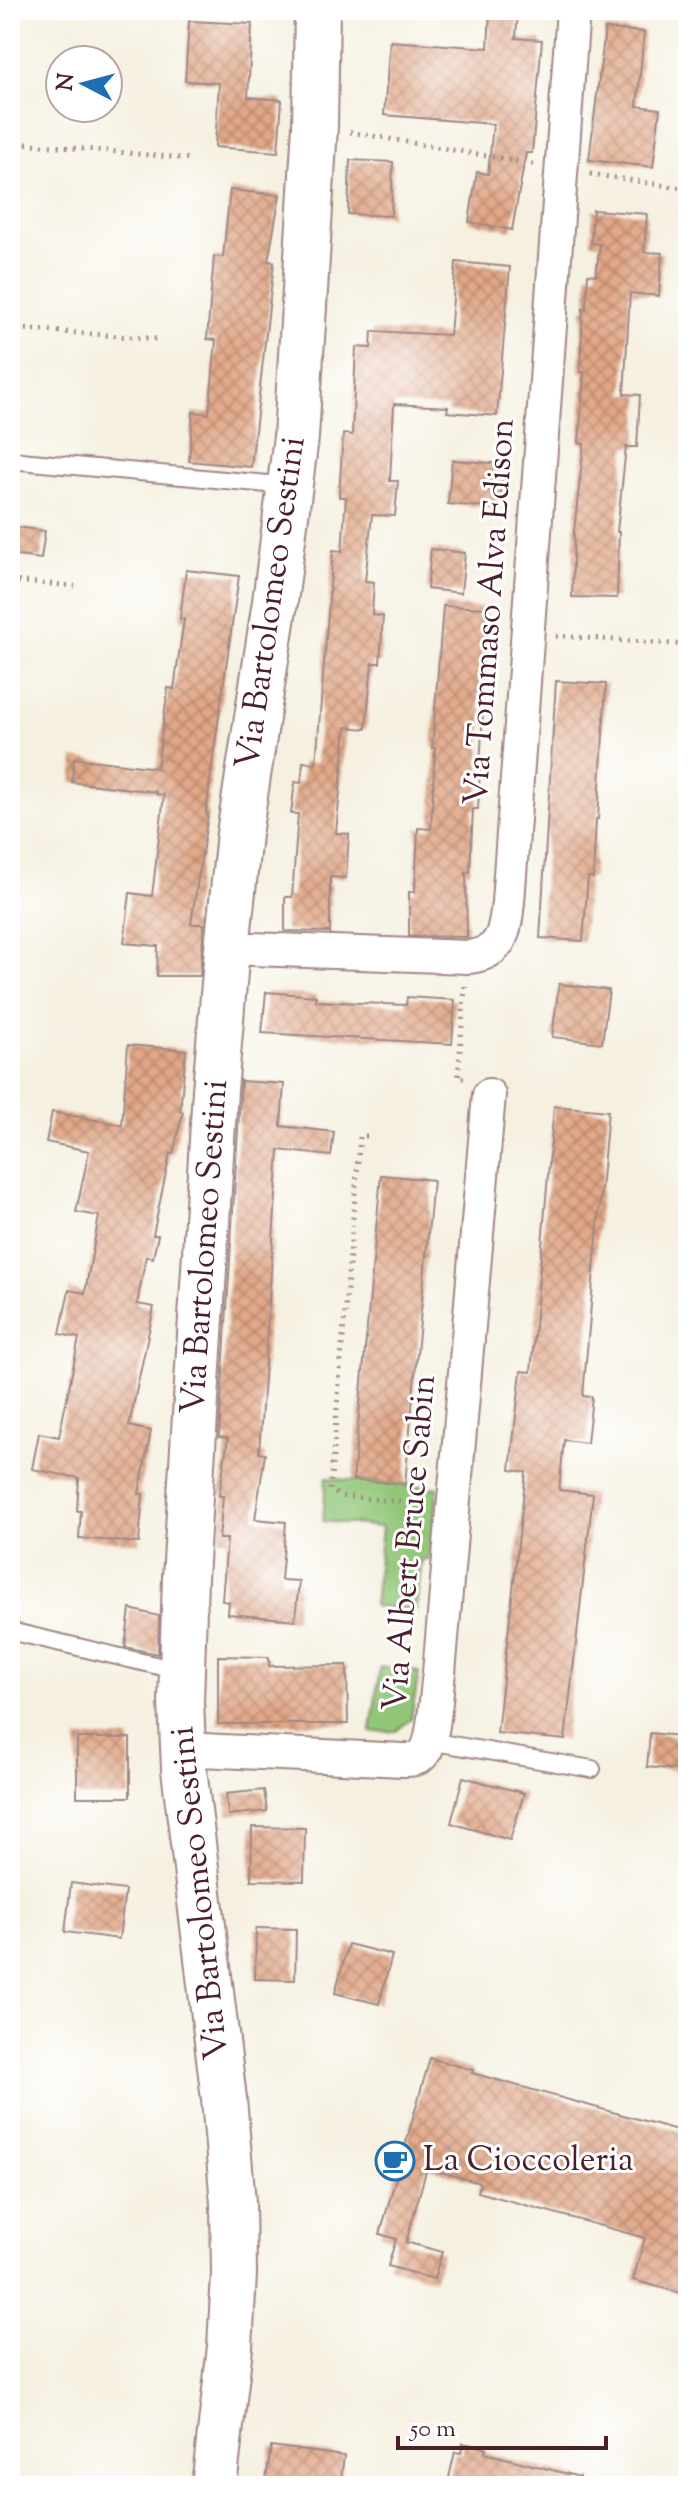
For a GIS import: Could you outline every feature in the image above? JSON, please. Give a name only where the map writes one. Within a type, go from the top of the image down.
[{"type":"main road","name":"Via Bartolomeo Sestini","points":[[214,2486],[230,2347],[234,2274],[233,2203],[182,1749],[185,1578],[215,1091],[227,948],[239,834],[290,486],[298,407],[315,126],[317,10]]},
{"type":"street","name":"Via Tommaso Alva Edison","points":[[468,957],[493,949],[500,940],[506,917],[573,10]]},
{"type":"street","points":[[227,948],[468,957]]},
{"type":"street","name":"Via Albert Bruce Sabin","points":[[182,1749],[403,1760],[420,1757],[429,1741],[439,1673],[489,1095]]},
{"type":"lane","points":[[10,460],[290,486]]},
{"type":"lane","points":[[10,1631],[182,1671]]},
{"type":"lane","points":[[429,1741],[592,1769]]},
{"type":"path","points":[[315,126],[688,189]]},
{"type":"path","points":[[10,142],[192,159]]},
{"type":"path","points":[[10,328],[158,339]]},
{"type":"path","points":[[10,581],[75,586]]},
{"type":"path","points":[[527,634],[688,645]]},
{"type":"path","points":[[468,957],[458,1078],[472,1078],[472,1095],[489,1095]]},
{"type":"path","points":[[367,1136],[360,1136],[330,1490],[341,1496],[453,1507]]},
{"type":"green space","points":[[326,1478],[438,1488],[430,1559],[422,1559],[416,1610],[374,1606],[382,1527],[323,1521]]},
{"type":"green space","points":[[380,1667],[419,1672],[411,1719],[396,1731],[371,1732]]},
{"type":"building","points":[[490,10],[518,10],[516,38],[542,40],[532,153],[526,153],[512,230],[469,222],[477,172],[488,174],[493,124],[384,115],[390,41],[488,48]]},
{"type":"building","points":[[189,21],[252,24],[248,97],[282,100],[278,152],[215,147],[219,83],[185,81]]},
{"type":"building","points":[[605,29],[644,32],[637,106],[660,109],[653,167],[589,160]]},
{"type":"building","points":[[350,160],[393,162],[391,216],[348,214]]},
{"type":"building","points":[[230,190],[280,195],[268,261],[274,262],[251,467],[189,461],[193,412],[209,414],[216,340],[207,339],[214,256],[223,257]]},
{"type":"building","points":[[593,210],[647,214],[644,252],[662,253],[659,296],[630,293],[624,394],[640,395],[637,447],[626,447],[617,532],[617,598],[572,597],[574,531],[584,444],[579,443],[584,372],[580,372],[583,308],[586,309],[588,274],[596,275],[600,244],[591,243]]},
{"type":"building","points":[[456,262],[510,267],[497,416],[447,412],[448,407],[394,404],[390,481],[398,481],[395,516],[372,515],[365,581],[374,582],[372,615],[383,616],[380,663],[372,663],[366,729],[346,727],[336,833],[349,834],[346,878],[330,877],[330,932],[285,931],[285,897],[292,897],[298,814],[291,814],[295,782],[301,783],[303,762],[316,764],[333,550],[342,551],[346,497],[339,497],[343,434],[352,435],[356,347],[371,348],[372,331],[450,335]]},
{"type":"building","points":[[452,460],[503,464],[500,508],[448,504]]},
{"type":"building","points":[[10,526],[45,531],[41,559],[10,555]]},
{"type":"building","points":[[431,549],[465,553],[461,593],[427,589]]},
{"type":"building","points":[[186,570],[239,576],[191,924],[204,924],[200,976],[157,976],[158,946],[124,943],[130,893],[152,896],[164,795],[72,782],[74,758],[157,768],[168,688],[174,689],[184,619],[180,619]]},
{"type":"building","points":[[443,606],[486,608],[479,709],[483,709],[478,809],[473,809],[470,873],[466,872],[467,937],[409,936],[409,892],[415,892],[418,828],[431,829],[435,748],[432,748]]},
{"type":"building","points":[[556,681],[606,684],[593,878],[588,877],[583,941],[540,938]]},
{"type":"building","points":[[559,984],[609,990],[602,1043],[552,1037]]},
{"type":"building","points":[[266,992],[316,996],[316,1001],[406,1005],[407,997],[455,1000],[452,1044],[262,1033]]},
{"type":"building","points":[[128,1045],[186,1050],[180,1111],[183,1112],[173,1154],[170,1153],[153,1235],[158,1235],[153,1258],[146,1256],[137,1304],[154,1307],[129,1426],[151,1431],[139,1494],[143,1494],[139,1543],[79,1538],[79,1478],[32,1469],[39,1433],[59,1437],[79,1338],[60,1334],[69,1290],[85,1293],[99,1216],[76,1212],[89,1151],[46,1142],[52,1112],[122,1125]]},
{"type":"building","points":[[241,1081],[284,1084],[281,1126],[334,1132],[331,1156],[279,1150],[259,1453],[265,1454],[255,1519],[286,1522],[281,1580],[299,1581],[295,1620],[228,1614],[229,1602],[222,1601],[227,1539],[219,1539],[223,1496],[219,1496],[228,1438],[219,1437]]},
{"type":"building","points":[[554,1106],[608,1111],[583,1396],[592,1397],[587,1443],[564,1440],[559,1490],[593,1494],[565,1740],[497,1733],[526,1472],[510,1470],[521,1371],[531,1372]]},
{"type":"building","points":[[381,1175],[433,1180],[405,1484],[353,1480]]},
{"type":"building","points":[[130,1609],[159,1616],[158,1654],[125,1647]]},
{"type":"building","points":[[218,1656],[269,1657],[269,1666],[347,1665],[348,1724],[218,1724]]},
{"type":"building","points":[[650,1733],[688,1737],[688,1771],[647,1767]]},
{"type":"building","points":[[77,1738],[130,1738],[130,1797],[77,1797]]},
{"type":"building","points":[[463,1777],[524,1793],[510,1840],[451,1823]]},
{"type":"building","points":[[264,1790],[267,1811],[228,1815],[226,1794]]},
{"type":"building","points":[[252,1827],[305,1828],[304,1881],[251,1880]]},
{"type":"building","points":[[71,1883],[125,1890],[119,1939],[65,1932]]},
{"type":"building","points":[[256,1928],[296,1929],[295,1980],[255,1979]]},
{"type":"building","points":[[348,1944],[392,1955],[379,2004],[335,1993]]},
{"type":"building","points":[[430,2058],[473,2070],[472,2073],[688,2133],[688,2295],[633,2280],[645,2238],[478,2192],[480,2183],[427,2168],[406,2242],[442,2252],[434,2279],[388,2266],[396,2239],[380,2234]]},
{"type":"building","points":[[463,2443],[486,2448],[485,2453],[580,2477],[579,2486],[447,2486],[455,2452],[461,2453]]},
{"type":"building","points":[[271,2446],[344,2456],[340,2486],[265,2486]]},
{"type":"place","name":"La Cioccoleria","points":[[395,2161]]}]
